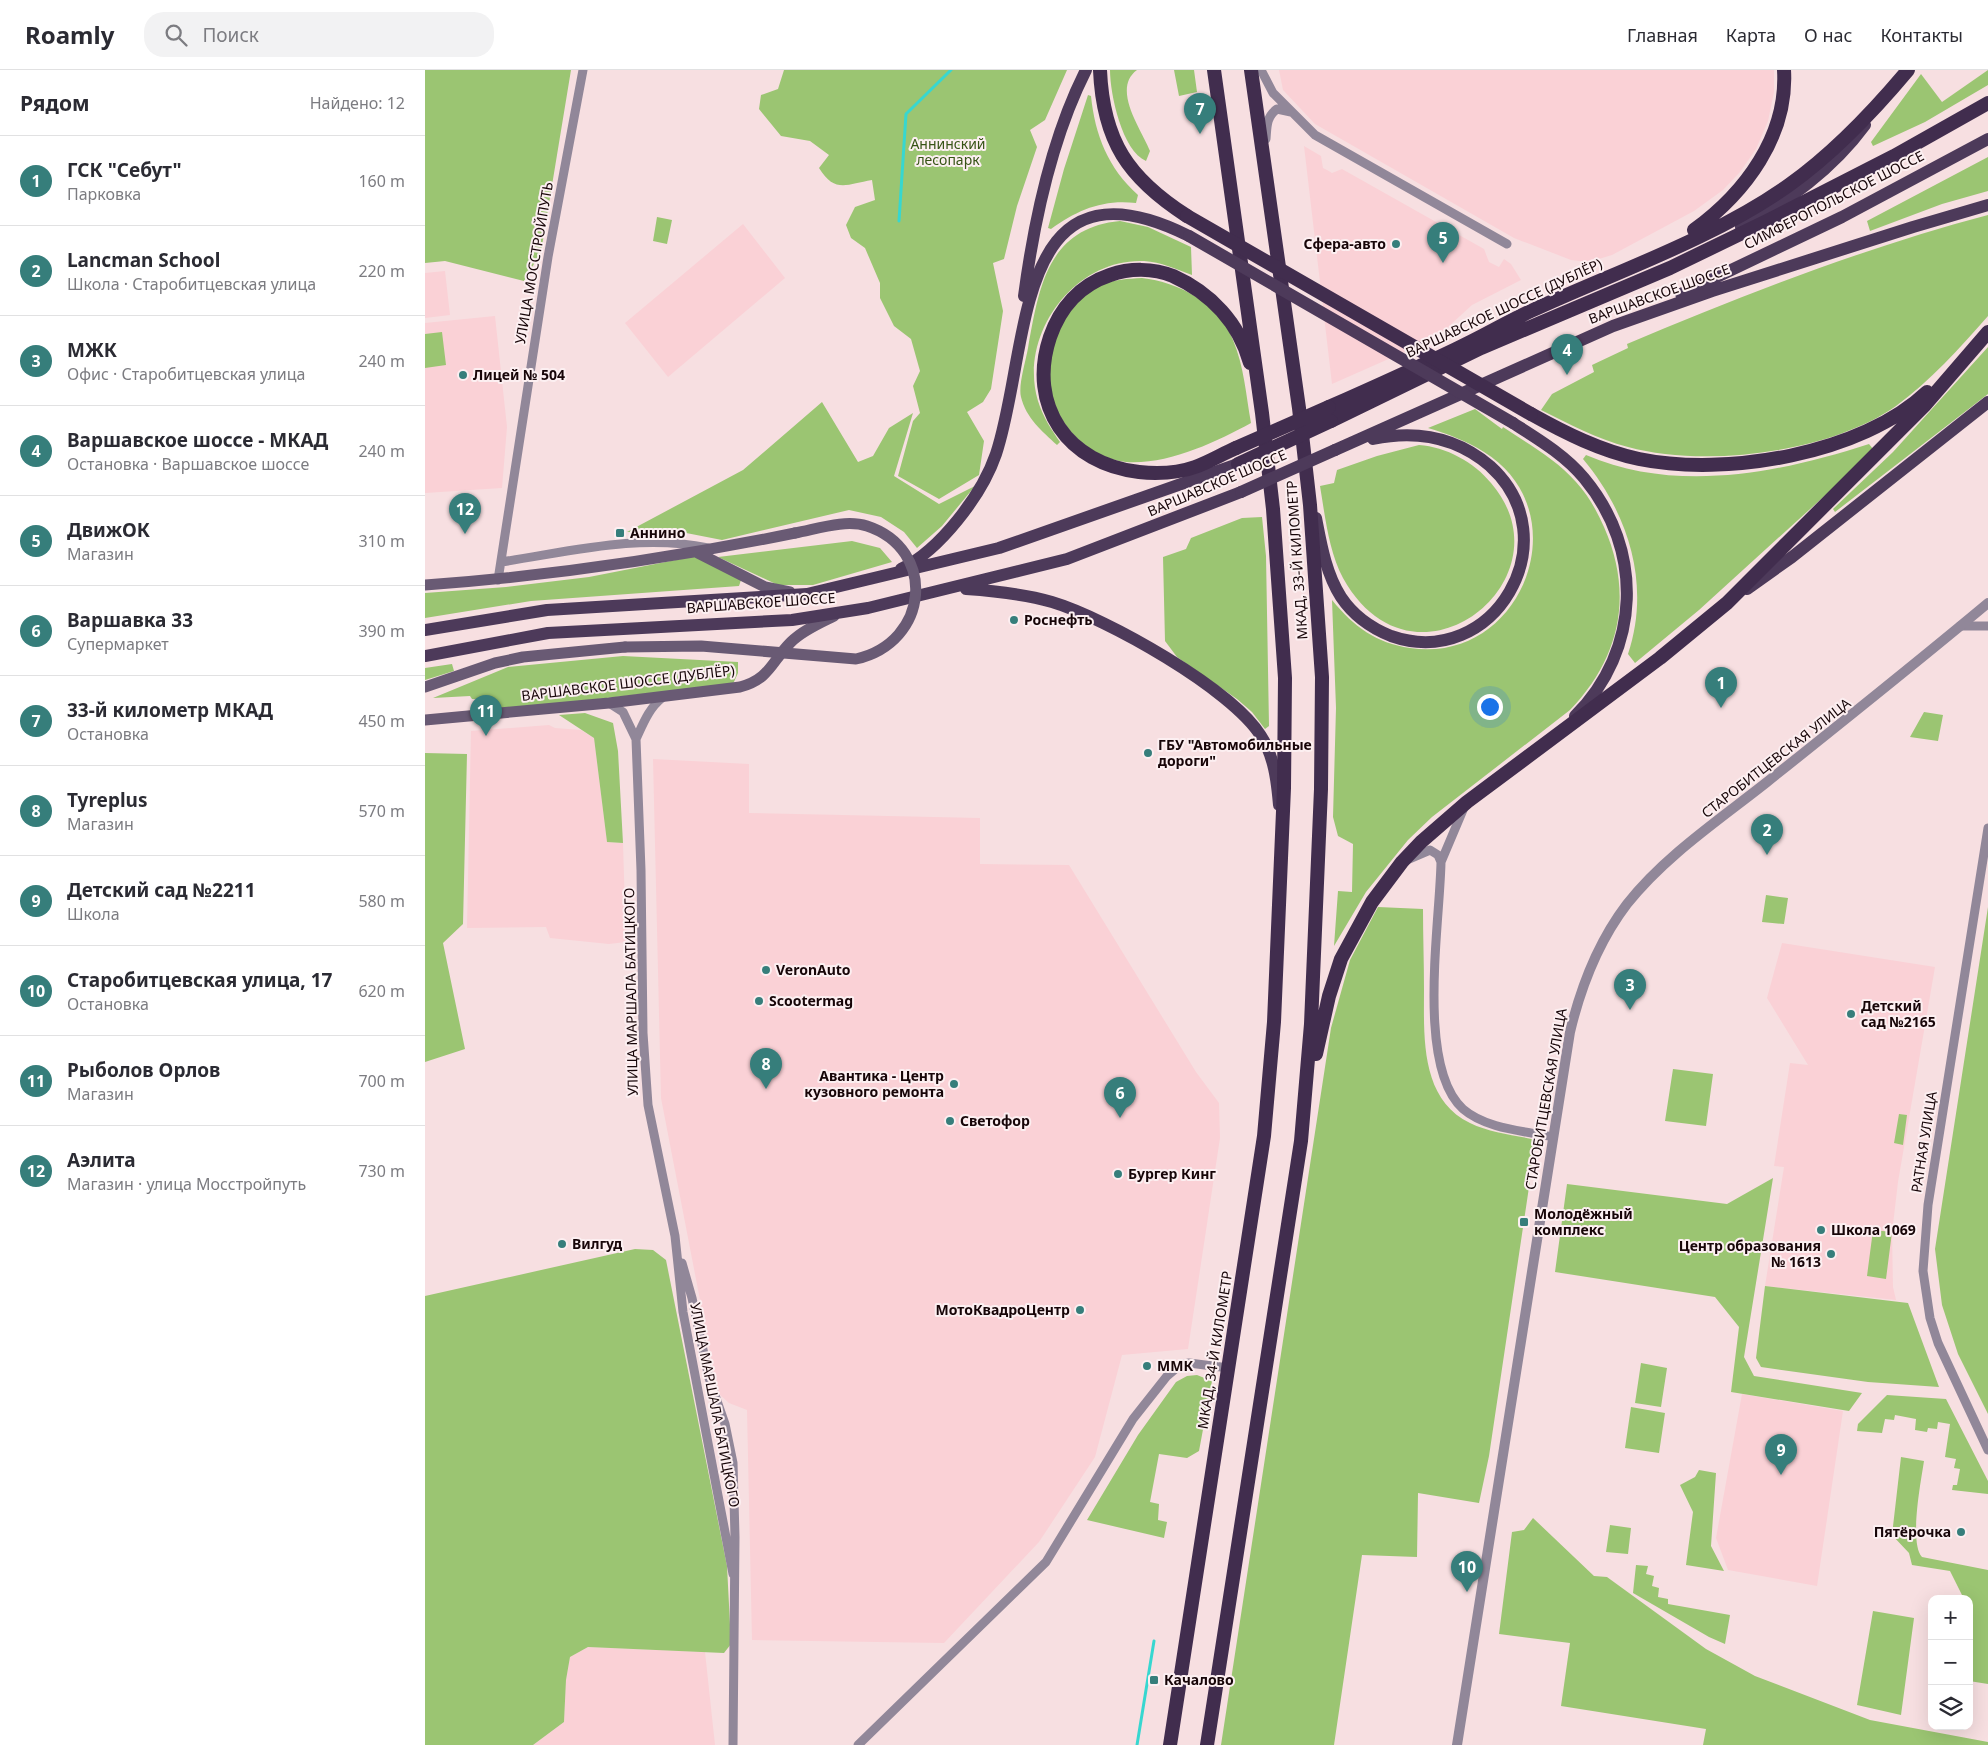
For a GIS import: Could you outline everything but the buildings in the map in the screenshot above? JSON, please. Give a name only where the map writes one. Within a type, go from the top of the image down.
[{"type":"highway","points":[[1100,70],[1105,117],[1123,157],[1136,175],[1152,190],[1187,216],[1531,414],[1598,447],[1640,460],[1711,465],[1762,461],[1820,448],[1885,423],[1921,398],[1988,332]]},
{"type":"highway","name":"МКАД, 33-Й КИЛОМЕТР","points":[[1214,70],[1262,412],[1273,509],[1283,642],[1285,733],[1277,958]]},
{"type":"highway","name":"МКАД, 33-Й КИЛОМЕТР","points":[[1251,70],[1305,457],[1315,562],[1322,677],[1321,789],[1314,960],[1307,1084],[1301,1141]]},
{"type":"highway","points":[[1667,251],[1723,208],[1753,171],[1774,135],[1783,95],[1784,70]]},
{"type":"highway","name":"ВАРШАВСКОЕ ШОССЕ","points":[[1881,103],[1908,70]]},
{"type":"highway","name":"ВАРШАВСКОЕ ШОССЕ (ДУБЛЁР)","points":[[1193,468],[1236,448],[1330,414],[1528,312],[1667,251],[1757,206],[1788,186],[1842,142],[1881,103]]},
{"type":"highway","name":"СИМФЕРОПОЛЬСКОЕ ШОССЕ","points":[[1669,268],[1802,204],[1894,156],[1988,103]]},
{"type":"highway","name":"ВАРШАВСКОЕ ШОССЕ","points":[[1238,464],[1330,414],[1669,268]]},
{"type":"highway","points":[[1193,468],[1147,473],[1125,470],[1105,464],[1085,454],[1067,438],[1053,419],[1044,397],[1042,373],[1046,348],[1053,327],[1065,306],[1081,291],[1098,279],[1120,272],[1145,270],[1168,274],[1187,282],[1207,296],[1224,312],[1239,334],[1250,360],[1262,412]]},
{"type":"highway","points":[[1207,1745],[1316,1051],[1337,972],[1357,929],[1389,878],[1421,842],[1467,802],[1653,664],[1727,603],[1925,405],[1969,352]]},
{"type":"highway","name":"МКАД, 34-Й КИЛОМЕТР","points":[[1170,1745],[1264,1136],[1270,1080],[1277,958]]},
{"type":"main road","points":[[884,576],[907,566],[948,530],[983,482],[995,456],[1004,429],[1020,336],[1028,269],[1042,200],[1061,135],[1086,70]]},
{"type":"main road","name":"ВАРШАВСКОЕ ШОССЕ","points":[[1669,268],[1752,221],[1800,191],[1825,170],[1852,143],[1881,103]]},
{"type":"main road","name":"СИМФЕРОПОЛЬСКОЕ ШОССЕ","points":[[1613,326],[1842,217],[1988,139]]},
{"type":"main road","name":"ВАРШАВСКОЕ ШОССЕ","points":[[425,656],[548,633],[792,620],[838,614],[956,588],[1067,559],[1241,492],[1613,326],[1712,291],[1988,205]]},
{"type":"main road","points":[[1020,336],[1031,293],[1042,265],[1054,245],[1070,230],[1086,220],[1103,214],[1136,215],[1189,236],[1513,422],[1554,450],[1584,478],[1606,512],[1621,551],[1626,573],[1627,613],[1617,653],[1600,687],[1559,732]]},
{"type":"main road","points":[[1727,603],[1792,557],[1988,402]]},
{"type":"main road","points":[[1305,457],[1321,543],[1331,579],[1341,597],[1367,624],[1399,638],[1435,641],[1470,632],[1495,612],[1515,582],[1522,563],[1525,545],[1524,526],[1519,506],[1510,488],[1497,473],[1468,450],[1432,436],[1389,436],[1335,450]]},
{"type":"main road","name":"ВАРШАВСКОЕ ШОССЕ","points":[[425,630],[547,610],[807,594],[999,548],[1238,464]]},
{"type":"main road","name":"ВАРШАВСКОЕ ШОССЕ (ДУБЛЁР)","points":[[1119,507],[1193,468]]},
{"type":"main road","points":[[425,585],[498,580],[698,553],[850,523],[867,526],[887,536],[902,551],[911,567],[915,584],[916,604],[910,621],[885,648],[869,656],[856,659],[701,646],[625,647],[523,657],[495,662],[425,687]]},
{"type":"main road","points":[[698,553],[765,587],[807,594]]},
{"type":"main road","points":[[956,588],[1031,596],[1106,623],[1177,665],[1234,706],[1249,720],[1269,750],[1277,783],[1282,848]]},
{"type":"main road","name":"ВАРШАВСКОЕ ШОССЕ (ДУБЛЁР)","points":[[425,720],[662,698],[722,691],[756,683],[792,641],[815,625],[838,614]]},
{"type":"street","name":"УЛИЦА МОССТРОЙПУТЬ","points":[[498,580],[548,257],[583,70]]},
{"type":"street","points":[[1261,70],[1273,93],[1315,135],[1507,244]]},
{"type":"street","points":[[1267,179],[1265,146],[1267,122],[1271,114],[1277,109],[1291,112]]},
{"type":"street","points":[[1696,236],[1752,221],[1802,204]]},
{"type":"street","points":[[501,562],[654,541],[685,543],[713,550]]},
{"type":"street","name":"СТАРОБИТЦЕВСКАЯ УЛИЦА","points":[[1457,1745],[1553,1137],[1577,1006],[1596,954],[1610,928],[1628,904],[1673,858],[1988,603]]},
{"type":"street","points":[[1960,626],[1988,626]]},
{"type":"street","name":"УЛИЦА МАРШАЛА БАТИЦКОГО","points":[[636,739],[645,719],[656,703],[662,698]]},
{"type":"street","name":"УЛИЦА МАРШАЛА БАТИЦКОГО","points":[[609,703],[623,712],[636,739],[647,1105],[676,1241],[692,1298],[709,1378],[729,1442],[734,1491],[733,1745]]},
{"type":"street","points":[[1467,802],[1455,824],[1441,862],[1435,974],[1436,1046],[1445,1084],[1453,1098],[1464,1110],[1477,1118],[1493,1124],[1553,1137]]},
{"type":"street","name":"РАТНАЯ УЛИЦА","points":[[1988,828],[1928,1205],[1923,1271],[1930,1318],[1938,1343],[1988,1450]]},
{"type":"street","points":[[1402,862],[1430,850],[1438,855],[1441,862]]},
{"type":"street","name":"УЛИЦА МАРШАЛА БАТИЦКОГО","points":[[676,1241],[683,1312],[733,1574]]},
{"type":"street","points":[[858,1745],[1046,1562],[1133,1419],[1167,1376],[1180,1365],[1189,1363],[1229,1368]]},
{"type":"shaded area","points":[[1279,70],[1774,70],[1774,92],[1768,121],[1756,149],[1740,172],[1723,190],[1694,211],[1612,255],[1589,262],[1571,260],[1514,238],[1315,124],[1283,90]]},
{"type":"shaded area","points":[[1304,146],[1321,156],[1323,168],[1332,173],[1342,169],[1484,249],[1489,262],[1499,267],[1504,259],[1511,264],[1521,280],[1472,305],[1436,338],[1332,384]]},
{"type":"shaded area","points":[[743,224],[785,278],[668,377],[625,323]]},
{"type":"shaded area","points":[[445,271],[450,315],[425,318],[425,273]]},
{"type":"shaded area","name":"Лицей № 504","points":[[495,316],[507,427],[502,488],[425,493],[425,323]]},
{"type":"shaded area","points":[[549,725],[555,728],[581,730],[594,738],[607,842],[623,843],[626,942],[609,944],[550,938],[546,927],[467,928],[471,731]]},
{"type":"shaded area","points":[[653,759],[749,764],[749,813],[980,818],[980,864],[1069,865],[1196,1072],[1219,1103],[1220,1138],[1188,1349],[1122,1355],[1095,1457],[1039,1542],[944,1643],[752,1640],[747,1410],[729,1403],[718,1393],[661,1098]]},
{"type":"shaded area","points":[[1782,943],[1935,967],[1898,1182],[1892,1233],[1893,1287],[1896,1300],[1765,1286],[1784,1167],[1774,1166],[1790,1063],[1808,1065],[1767,998]]},
{"type":"shaded area","points":[[1742,1394],[1843,1411],[1817,1586],[1728,1570],[1716,1538]]},
{"type":"shaded area","points":[[588,1647],[705,1652],[715,1745],[533,1745],[564,1722],[566,1680],[570,1657]]},
{"type":"green space","points":[[425,70],[571,70],[541,252],[524,281],[445,261],[425,263]]},
{"type":"green space","name":"Аннинский лесопарк","points":[[784,70],[1067,70],[1045,120],[1030,130],[1037,147],[1017,206],[1004,259],[993,263],[1003,311],[991,389],[983,402],[967,412],[984,441],[979,475],[939,499],[898,476],[913,421],[920,413],[913,386],[920,371],[911,339],[894,326],[880,298],[880,283],[865,248],[851,238],[846,225],[855,207],[875,200],[872,180],[848,185],[836,184],[831,181],[819,168],[829,155],[810,141],[781,136],[759,109],[761,95],[778,89]]},
{"type":"green space","points":[[1110,70],[1137,70],[1130,78],[1127,88],[1131,110],[1150,151],[1146,161],[1130,146],[1124,134],[1115,107]]},
{"type":"green space","points":[[1174,70],[1194,70],[1197,92],[1179,96]]},
{"type":"green space","points":[[1988,70],[1988,85],[1925,122],[1873,146],[1871,142],[1921,74],[1942,102]]},
{"type":"green space","points":[[1088,95],[1091,96],[1096,124],[1105,150],[1119,174],[1138,195],[1136,203],[1112,203],[1091,207],[1071,216],[1051,229],[1048,228],[1064,169]]},
{"type":"green space","points":[[1988,157],[1988,191],[1942,204],[1870,231],[1867,221]]},
{"type":"green space","points":[[1988,215],[1988,316],[1956,352],[1921,386],[1896,406],[1868,422],[1837,435],[1802,445],[1766,452],[1729,456],[1693,456],[1659,453],[1617,444],[1583,431],[1541,410],[1552,394],[1594,372],[1592,365],[1628,348],[1627,344],[1805,273],[1896,242]]},
{"type":"green space","points":[[657,217],[672,220],[667,244],[653,241]]},
{"type":"green space","points":[[1120,221],[1148,227],[1191,247],[1192,275],[1168,266],[1144,261],[1119,263],[1095,272],[1074,287],[1057,305],[1044,327],[1036,351],[1034,376],[1038,401],[1050,428],[1060,442],[1057,445],[1031,418],[1023,405],[1020,392],[1037,303],[1051,264],[1062,248],[1077,235],[1096,226]]},
{"type":"green space","points":[[1142,278],[1156,280],[1183,290],[1208,305],[1218,315],[1227,327],[1237,350],[1251,423],[1223,438],[1175,456],[1142,462],[1126,462],[1113,460],[1101,455],[1079,440],[1070,430],[1062,419],[1052,395],[1050,364],[1059,332],[1066,317],[1076,304],[1101,285],[1121,280]]},
{"type":"green space","points":[[442,332],[446,365],[425,368],[425,334]]},
{"type":"green space","points":[[1988,347],[1988,394],[1835,512],[1833,509],[1893,452]]},
{"type":"green space","points":[[822,402],[858,462],[873,456],[889,428],[913,413],[894,476],[939,504],[975,486],[942,526],[917,548],[904,532],[881,517],[849,510],[722,540],[676,531],[627,532],[743,470]]},
{"type":"green space","points":[[1475,409],[1502,429],[1503,427],[1551,459],[1580,487],[1595,509],[1613,552],[1618,577],[1620,601],[1611,647],[1601,669],[1570,710],[1432,817],[1408,840],[1366,892],[1334,946],[1338,891],[1352,892],[1353,844],[1338,836],[1333,817],[1336,708],[1332,600],[1357,626],[1376,638],[1410,648],[1449,647],[1482,633],[1508,609],[1525,579],[1533,545],[1529,510],[1513,478],[1478,448],[1428,428]]},
{"type":"green space","points":[[1869,444],[1873,449],[1853,470],[1699,610],[1635,663],[1628,654],[1635,628],[1637,602],[1636,576],[1631,551],[1624,527],[1613,503],[1583,459],[1586,455],[1621,467],[1656,474],[1728,475],[1764,471]]},
{"type":"green space","points":[[1419,445],[1449,452],[1476,468],[1491,483],[1511,520],[1513,556],[1499,589],[1475,614],[1443,630],[1408,631],[1373,615],[1343,578],[1338,568],[1328,534],[1320,486],[1334,483],[1337,470],[1377,456]]},
{"type":"green space","points":[[1262,517],[1266,556],[1269,726],[1265,729],[1252,712],[1237,699],[1177,657],[1165,641],[1163,557],[1186,549],[1191,538],[1242,518]]},
{"type":"green space","points":[[852,541],[880,548],[892,562],[813,585],[778,585],[718,557]]},
{"type":"green space","points":[[696,556],[741,580],[739,586],[531,601],[425,618],[425,593],[506,587],[589,577]]},
{"type":"green space","points":[[623,656],[738,662],[738,673],[733,684],[482,712],[481,699],[472,699],[470,696],[433,698],[508,667]]},
{"type":"green space","points":[[452,664],[454,671],[425,680],[425,668]]},
{"type":"green space","points":[[1924,712],[1943,715],[1938,741],[1910,737]]},
{"type":"green space","points":[[585,713],[613,723],[618,751],[623,843],[607,842],[594,738],[559,715]]},
{"type":"green space","points":[[425,753],[467,754],[463,924],[443,943],[465,1049],[425,1062]]},
{"type":"green space","points":[[1766,895],[1788,898],[1784,924],[1762,922]]},
{"type":"green space","points":[[1378,907],[1423,909],[1425,1046],[1433,1082],[1442,1099],[1454,1112],[1470,1123],[1494,1131],[1536,1140],[1489,1456],[1479,1503],[1418,1493],[1417,1557],[1362,1555],[1334,1745],[1221,1745],[1331,1028],[1350,960]]},
{"type":"green space","points":[[1988,907],[1988,1414],[1958,1354],[1942,1305],[1935,1249]]},
{"type":"green space","points":[[1673,1069],[1713,1074],[1706,1126],[1665,1121]]},
{"type":"green space","points":[[1899,1114],[1907,1115],[1903,1145],[1894,1143]]},
{"type":"green space","points":[[1773,1178],[1744,1357],[1754,1376],[1862,1393],[1849,1411],[1731,1392],[1739,1327],[1715,1297],[1555,1272],[1567,1184],[1727,1204]]},
{"type":"green space","points":[[1873,1230],[1892,1232],[1886,1279],[1867,1276]]},
{"type":"green space","points":[[635,1249],[653,1250],[666,1260],[727,1566],[731,1644],[724,1653],[588,1647],[570,1657],[566,1680],[564,1722],[533,1745],[425,1745],[425,1296]]},
{"type":"green space","points":[[1765,1286],[1908,1303],[1939,1387],[1868,1382],[1761,1367],[1756,1358]]},
{"type":"green space","points":[[1641,1363],[1667,1368],[1661,1407],[1635,1403]]},
{"type":"green space","points":[[1197,1375],[1212,1381],[1199,1451],[1187,1458],[1159,1454],[1150,1502],[1159,1504],[1158,1520],[1167,1522],[1164,1538],[1087,1520],[1138,1435],[1176,1382],[1187,1376]]},
{"type":"green space","points":[[1887,1395],[1946,1399],[1988,1481],[1988,1494],[1952,1490],[1953,1485],[1957,1485],[1960,1469],[1954,1468],[1956,1459],[1945,1457],[1950,1424],[1938,1422],[1937,1429],[1928,1428],[1927,1432],[1915,1430],[1916,1419],[1895,1415],[1894,1420],[1885,1419],[1882,1433],[1857,1431],[1858,1424]]},
{"type":"green space","points":[[1631,1407],[1665,1413],[1659,1453],[1625,1448]]},
{"type":"green space","points":[[1901,1457],[1924,1461],[1916,1526],[1918,1550],[1922,1557],[1988,1570],[1988,1684],[1973,1682],[1973,1595],[1962,1595],[1950,1571],[1912,1565],[1909,1553],[1892,1535]]},
{"type":"green space","points":[[1699,1470],[1716,1473],[1711,1546],[1724,1571],[1686,1565],[1693,1512],[1680,1485],[1695,1477]]},
{"type":"green space","points":[[1533,1518],[1594,1576],[1607,1577],[1706,1649],[1755,1676],[1870,1720],[1988,1742],[1988,1745],[1703,1745],[1706,1729],[1561,1706],[1570,1643],[1499,1634],[1512,1532],[1524,1530]]},
{"type":"green space","points":[[1610,1525],[1631,1528],[1628,1554],[1606,1552]]},
{"type":"green space","points":[[1636,1565],[1648,1566],[1646,1574],[1654,1576],[1652,1586],[1659,1588],[1658,1597],[1668,1599],[1668,1604],[1730,1615],[1725,1644],[1709,1637],[1633,1593]]},
{"type":"green space","points":[[1873,1611],[1914,1618],[1901,1715],[1857,1705]]},
{"type":"waterway","points":[[899,221],[906,114],[951,70]]},
{"type":"waterway","points":[[1137,1745],[1154,1641]]},
{"type":"place","name":"33-й километр МКАД","points":[[1200,134]]},
{"type":"place","name":"Сфера-авто","points":[[1396,244]]},
{"type":"place","name":"ДвижОК","points":[[1443,263]]},
{"type":"place","name":"Лицей № 504","points":[[463,375]]},
{"type":"place","name":"Варшавское шоссе - МКАД","points":[[1567,375]]},
{"type":"place","name":"Аннино","points":[[620,533]]},
{"type":"place","name":"Аэлита","points":[[465,534]]},
{"type":"place","name":"Роснефть","points":[[1014,620]]},
{"type":"place","name":"ГСК \"Себут\"","points":[[1721,708]]},
{"type":"place","name":"Рыболов Орлов","points":[[486,736]]},
{"type":"place","name":"ГБУ \"Автомобильные дороги\"","points":[[1148,753]]},
{"type":"place","name":"Lancman School","points":[[1767,855]]},
{"type":"place","name":"VeronAuto","points":[[766,970]]},
{"type":"place","name":"Scootermag","points":[[759,1001]]},
{"type":"place","name":"МЖК","points":[[1630,1010]]},
{"type":"place","name":"Детский сад №2165","points":[[1851,1014]]},
{"type":"place","name":"Авантика - Центр кузовного ремонта","points":[[954,1084]]},
{"type":"place","name":"Tyreplus","points":[[766,1089]]},
{"type":"place","name":"Варшавка 33","points":[[1120,1118]]},
{"type":"place","name":"Светофор","points":[[950,1121]]},
{"type":"place","name":"Бургер Кинг","points":[[1118,1174]]},
{"type":"place","name":"Молодёжный комплекс","points":[[1524,1222]]},
{"type":"place","name":"Школа 1069","points":[[1821,1230]]},
{"type":"place","name":"Вилгуд","points":[[562,1244]]},
{"type":"place","name":"Центр образования № 1613","points":[[1831,1254]]},
{"type":"place","name":"МотоКвадроЦентр","points":[[1080,1310]]},
{"type":"place","name":"ММК","points":[[1147,1366]]},
{"type":"place","name":"Детский сад №2211","points":[[1781,1475]]},
{"type":"place","name":"Пятёрочка","points":[[1961,1532]]},
{"type":"place","name":"Старобитцевская улица, 17","points":[[1467,1592]]},
{"type":"place","name":"Качалово","points":[[1154,1680]]}]
